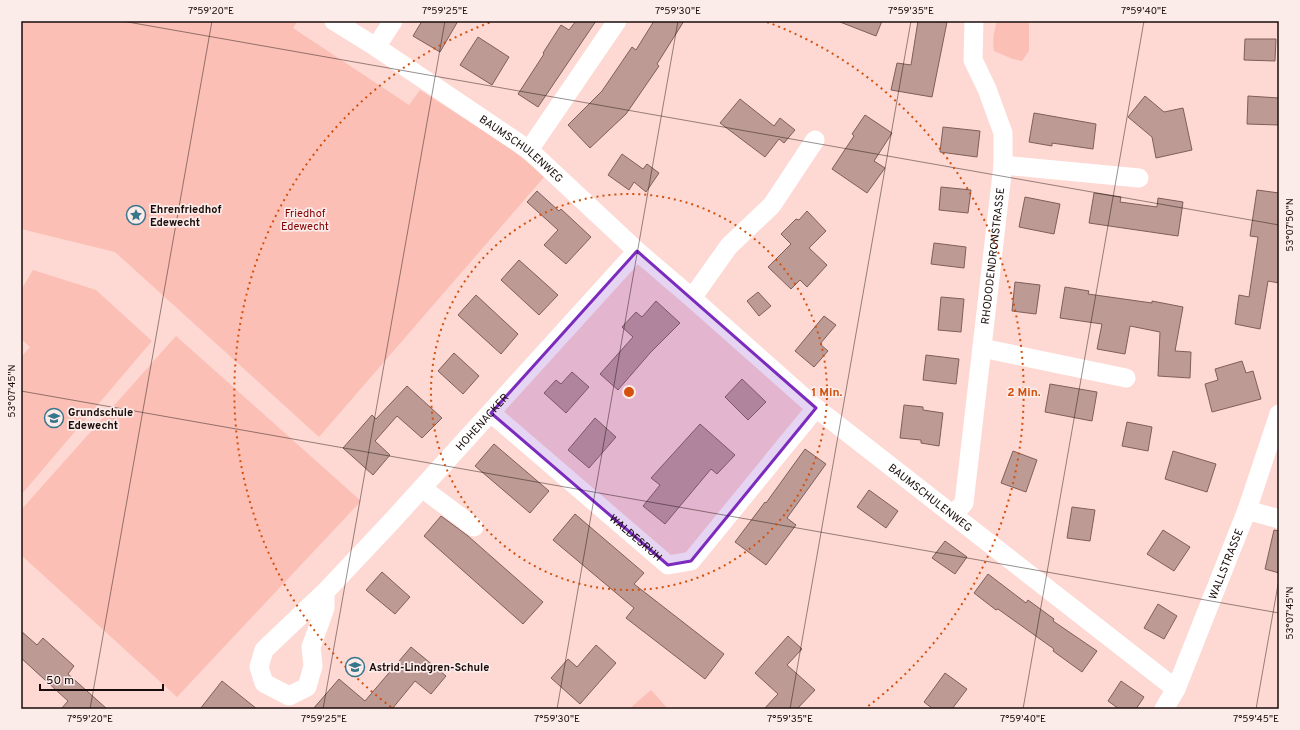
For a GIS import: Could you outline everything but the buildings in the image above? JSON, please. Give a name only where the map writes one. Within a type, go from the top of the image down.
[{"type":"street","name":"BAUMSCHULENWEG","points":[[334,21],[376,47],[529,150],[637,251],[816,408],[1176,689]]},
{"type":"street","points":[[376,47],[393,21]]},
{"type":"street","points":[[529,150],[617,21]]},
{"type":"street","name":"RHODODENDRONSTRASSE","points":[[953,515],[964,503],[1003,164],[1003,133],[987,89],[973,60],[974,21]]},
{"type":"street","points":[[692,298],[729,246],[772,205],[815,140]]},
{"type":"street","points":[[1003,164],[1139,178]]},
{"type":"street","name":"HOHENACKER","points":[[325,592],[325,608],[311,647],[313,666],[307,687],[290,696],[264,682],[259,668],[264,650],[325,592],[491,413],[637,251]]},
{"type":"street","points":[[982,348],[1126,378]]},
{"type":"street","name":"WALDESRUH","points":[[491,413],[668,565],[691,560],[816,408]]},
{"type":"street","name":"WALLSTRASSE","points":[[1164,709],[1176,689],[1247,510],[1279,414]]},
{"type":"street","points":[[422,488],[474,527]]},
{"type":"street","points":[[1247,510],[1279,519]]},
{"type":"highlighted area","points":[[637,251],[816,408],[691,561],[668,565],[491,413]]},
{"type":"green space","name":"Friedhof Edewecht","points":[[21,21],[298,21],[293,28],[409,105],[420,90],[507,146],[545,176],[319,437],[115,252],[21,229]]},
{"type":"green space","points":[[997,21],[1029,21],[1029,51],[1022,61],[994,51],[993,44]]},
{"type":"green space","name":"Grundschule Edewecht","points":[[33,270],[96,290],[152,341],[21,495],[21,357],[30,347],[21,339],[21,290]]},
{"type":"green space","points":[[176,336],[361,501],[177,697],[21,555],[21,510]]},
{"type":"green space","points":[[651,690],[668,709],[629,709]]},
{"type":"place","name":"Ehrenfriedhof Edewecht","points":[[136,215]]},
{"type":"place","name":"Grundschule Edewecht","points":[[54,418]]},
{"type":"place","name":"Astrid-Lindgren-Schule","points":[[355,667]]}]
